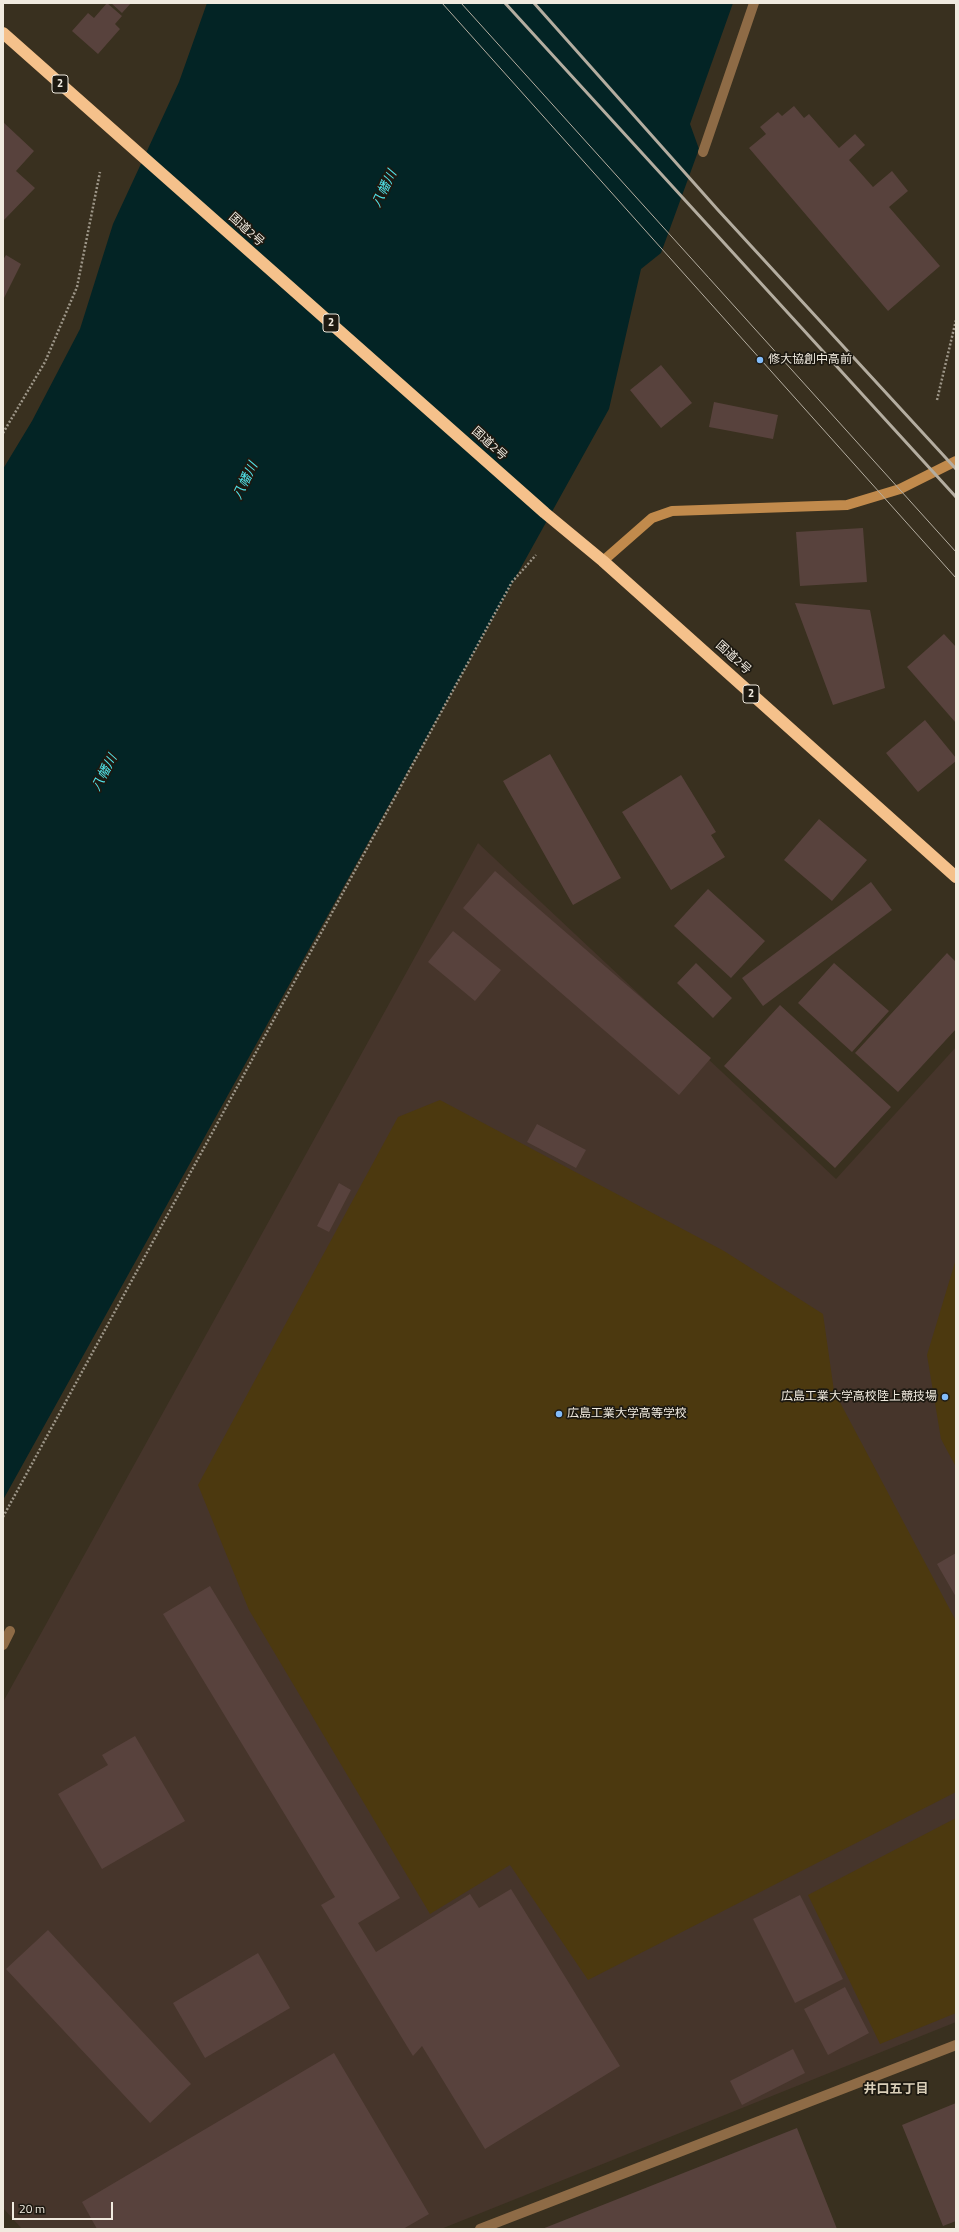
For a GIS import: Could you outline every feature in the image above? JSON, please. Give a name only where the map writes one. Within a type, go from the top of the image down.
[{"type":"highway","name":"国道2号","points":[[3,33],[545,512],[603,561],[956,877]]},
{"type":"street","points":[[702,152],[754,3]]},
{"type":"street","points":[[603,561],[652,518],[672,511],[847,505],[900,489],[956,461]]},
{"type":"street","points":[[3,1645],[10,1631]]},
{"type":"street","points":[[480,2229],[956,2045]]},
{"type":"path","points":[[3,432],[45,362],[77,287],[100,172]]},
{"type":"path","points":[[937,400],[956,320]]},
{"type":"path","points":[[3,1517],[512,582],[536,555]]},
{"type":"shaded area","name":"広島工業大学高等学校","points":[[478,843],[836,1179],[956,1047],[956,2022],[441,2229],[22,2229],[3,2208],[3,1702]]},
{"type":"shaded area","points":[[440,1100],[724,1251],[823,1314],[834,1391],[956,1621],[956,1792],[588,1980],[510,1865],[430,1914],[249,1610],[198,1485],[398,1117]]},
{"type":"shaded area","name":"広島工業大学高校陸上競技場","points":[[956,1259],[956,1467],[941,1439],[927,1355]]},
{"type":"shaded area","points":[[956,1818],[956,2013],[880,2044],[808,1895]]},
{"type":"water","name":"八幡川","points":[[207,3],[733,3],[690,124],[699,149],[661,253],[641,269],[609,409],[3,1500],[3,469],[32,421],[80,329],[113,224],[179,82]]},
{"type":"building","points":[[107,3],[122,16],[115,24],[120,29],[98,54],[72,31],[88,13],[94,18]]},
{"type":"building","points":[[111,3],[131,3],[122,13]]},
{"type":"building","points":[[794,106],[804,118],[809,114],[839,148],[855,134],[865,145],[849,160],[873,187],[892,171],[908,191],[889,207],[940,266],[888,311],[749,148],[766,134],[760,127],[778,112],[782,116]]},
{"type":"building","points":[[3,122],[34,151],[16,171],[35,188],[3,221]]},
{"type":"building","points":[[6,255],[21,264],[3,300],[3,260]]},
{"type":"building","points":[[661,365],[692,403],[661,428],[630,390]]},
{"type":"building","points":[[714,402],[778,415],[773,439],[709,427]]},
{"type":"building","points":[[863,528],[867,582],[800,586],[796,532]]},
{"type":"building","points":[[795,603],[870,610],[885,688],[833,705]]},
{"type":"building","points":[[944,634],[956,647],[956,723],[907,667]]},
{"type":"building","points":[[925,720],[956,758],[956,761],[918,792],[886,753]]},
{"type":"building","points":[[550,754],[621,878],[573,905],[503,781]]},
{"type":"building","points":[[681,775],[716,832],[711,835],[725,857],[671,890],[622,812]]},
{"type":"building","points":[[819,819],[867,860],[832,901],[784,860]]},
{"type":"building","points":[[495,871],[711,1058],[679,1095],[463,908]]},
{"type":"building","points":[[871,882],[892,910],[763,1006],[742,978]]},
{"type":"building","points":[[708,889],[765,941],[731,978],[674,926]]},
{"type":"building","points":[[453,931],[501,970],[475,1001],[428,962]]},
{"type":"building","points":[[947,953],[956,962],[956,1029],[898,1092],[855,1053]]},
{"type":"building","points":[[696,963],[732,998],[713,1018],[677,983]]},
{"type":"building","points":[[834,963],[889,1011],[852,1052],[798,1003]]},
{"type":"building","points":[[780,1005],[891,1107],[835,1168],[724,1066]]},
{"type":"building","points":[[537,1124],[586,1150],[576,1168],[527,1142]]},
{"type":"building","points":[[339,1183],[351,1190],[329,1232],[317,1226]]},
{"type":"building","points":[[956,1553],[956,1597],[937,1564]]},
{"type":"building","points":[[210,1586],[400,1898],[358,1923],[376,1952],[470,1894],[479,1908],[511,1889],[620,2066],[485,2149],[422,2046],[413,2056],[321,1905],[335,1897],[163,1614]]},
{"type":"building","points":[[135,1736],[185,1821],[102,1869],[58,1794],[108,1765],[102,1755]]},
{"type":"building","points":[[800,1895],[843,1979],[795,2003],[753,1919]]},
{"type":"building","points":[[48,1930],[191,2084],[150,2123],[6,1969]]},
{"type":"building","points":[[258,1953],[290,2008],[205,2058],[173,2003]]},
{"type":"building","points":[[845,1987],[869,2033],[828,2055],[804,2009]]},
{"type":"building","points":[[793,2049],[805,2073],[742,2105],[730,2081]]},
{"type":"building","points":[[334,2053],[429,2214],[403,2229],[97,2229],[82,2202]]},
{"type":"building","points":[[956,2103],[956,2221],[943,2226],[902,2125]]},
{"type":"building","points":[[797,2128],[837,2229],[542,2229]]},
{"type":"tram line","points":[[442,3],[956,578]]},
{"type":"tram line","points":[[461,3],[956,552]]},
{"type":"railway","points":[[505,3],[956,497]]},
{"type":"railway","points":[[534,3],[718,210],[956,469]]},
{"type":"place","name":"修大協創中高前","points":[[760,360]]},
{"type":"place","name":"広島工業大学高校陸上競技場","points":[[945,1397]]},
{"type":"place","name":"広島工業大学高等学校","points":[[559,1414]]},
{"type":"district","name":"井口五丁目","points":[[896,2090]]}]
